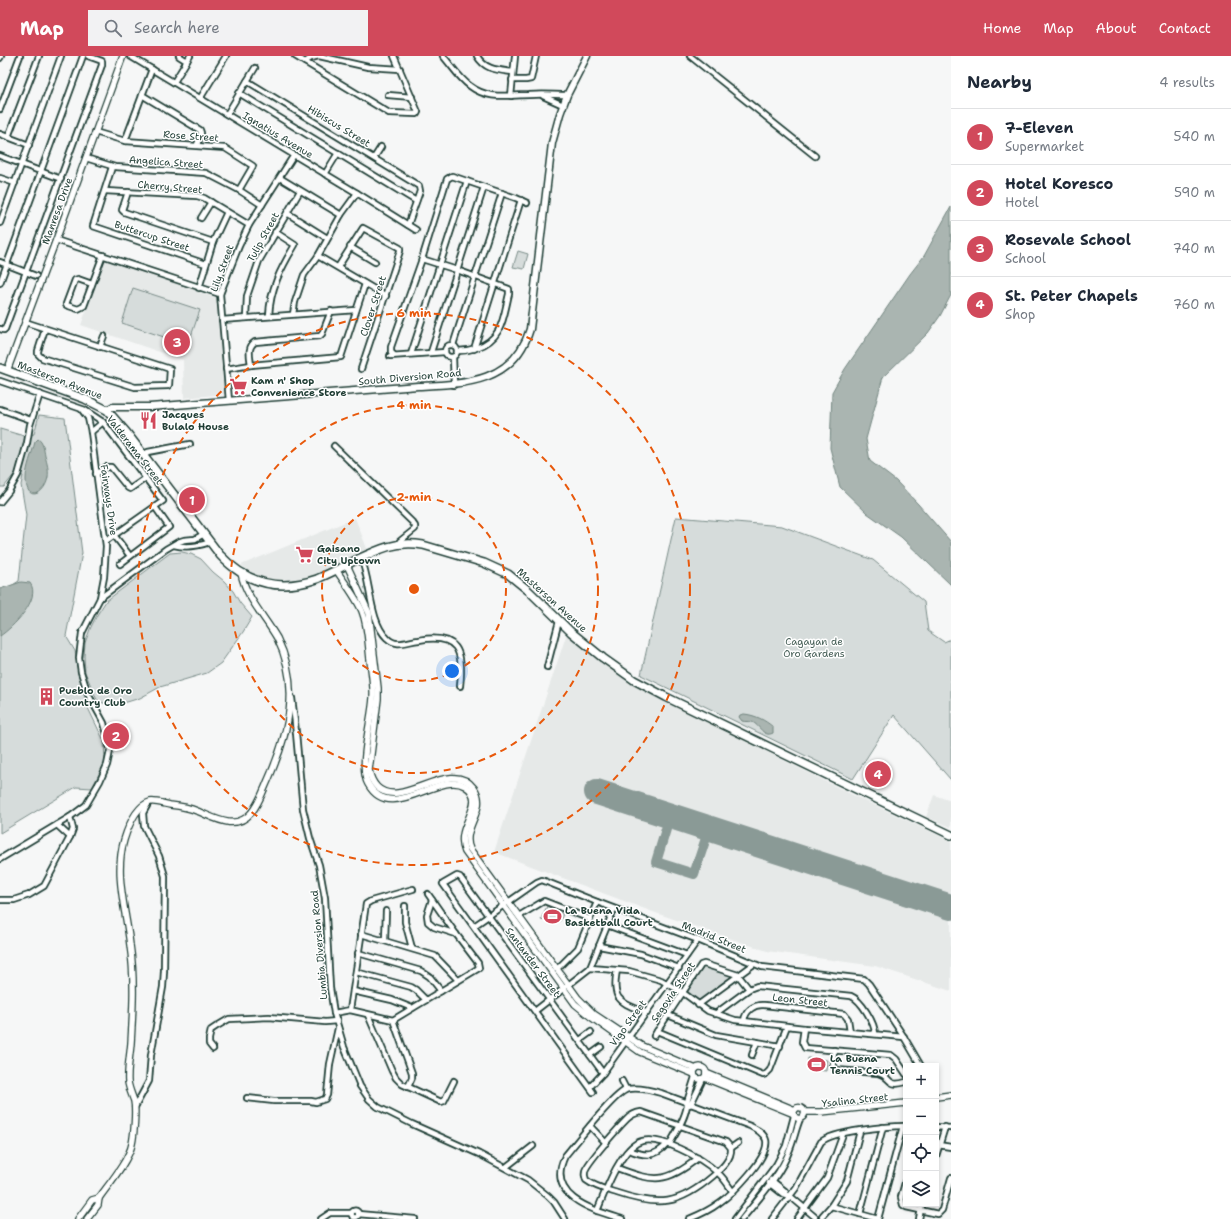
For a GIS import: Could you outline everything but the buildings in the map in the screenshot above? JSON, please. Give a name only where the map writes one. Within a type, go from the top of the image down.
[{"type":"main road","name":"South Diversion Road","points":[[107,410],[112,407],[150,407],[418,386],[454,385],[481,380],[500,370],[514,359],[527,337],[532,317],[552,143],[566,95],[587,56]]},
{"type":"main road","name":"Masterson Avenue","points":[[3,370],[80,396],[107,410],[210,542],[228,563],[240,573],[251,579],[265,584],[285,586],[307,583],[375,551],[398,544],[413,543],[496,568],[518,581],[559,621],[602,658],[643,685],[951,835]]},
{"type":"street","points":[[0,109],[20,56]]},
{"type":"street","points":[[8,137],[39,56]]},
{"type":"street","points":[[0,223],[61,56]]},
{"type":"street","points":[[0,283],[83,56]]},
{"type":"street","points":[[0,329],[5,329],[102,64],[102,61],[88,56]]},
{"type":"street","name":"Manresa Drive","points":[[3,370],[25,322],[123,56]]},
{"type":"street","name":"Ignatius Avenue","points":[[130,56],[201,97],[325,174],[357,192],[416,230]]},
{"type":"street","points":[[179,56],[187,61]]},
{"type":"street","points":[[174,82],[190,56]]},
{"type":"street","points":[[201,97],[226,56]]},
{"type":"street","points":[[295,56],[389,113],[417,114],[418,112],[394,56]]},
{"type":"street","points":[[305,62],[311,58],[319,56],[368,67],[400,69]]},
{"type":"street","points":[[443,56],[461,78],[474,89],[494,96],[566,95]]},
{"type":"street","points":[[477,56],[480,62],[493,70],[513,72]]},
{"type":"street","points":[[511,96],[515,56]]},
{"type":"street","points":[[512,80],[531,79],[535,59],[540,56]]},
{"type":"street","points":[[690,56],[815,156]]},
{"type":"street","points":[[227,114],[256,68]]},
{"type":"street","points":[[125,141],[152,69]]},
{"type":"street","name":"Hibiscus Street","points":[[247,81],[419,186],[420,188],[416,201]]},
{"type":"street","points":[[239,93],[416,201],[408,225]]},
{"type":"street","points":[[142,95],[200,130],[201,134],[197,145]]},
{"type":"street","points":[[388,95],[412,97]]},
{"type":"street","points":[[538,95],[563,105]]},
{"type":"street","name":"Rose Street","points":[[95,132],[125,141],[226,146],[253,166],[239,190]]},
{"type":"street","points":[[0,134],[29,145]]},
{"type":"street","points":[[374,158],[381,147]]},
{"type":"street","points":[[325,174],[338,153]]},
{"type":"street","name":"Lily Street","points":[[229,401],[220,294],[249,225],[294,155]]},
{"type":"street","points":[[0,156],[61,179]]},
{"type":"street","name":"Angelica Street","points":[[86,158],[112,167],[206,173],[239,190],[262,205]]},
{"type":"street","points":[[105,191],[112,167]]},
{"type":"street","points":[[453,357],[448,356],[445,352],[392,355],[391,352],[391,347],[422,259],[447,179],[452,176],[527,203]]},
{"type":"street","points":[[0,178],[15,183]]},
{"type":"street","points":[[280,178],[341,215]]},
{"type":"street","points":[[411,354],[467,181]]},
{"type":"street","points":[[431,352],[484,187]]},
{"type":"street","name":"Cherry Street","points":[[105,191],[197,196],[204,198],[249,225]]},
{"type":"street","name":"Buttercup Street","points":[[105,191],[93,226],[206,264]]},
{"type":"street","name":"Tulip Street","points":[[246,318],[247,296],[259,261],[300,191]]},
{"type":"street","points":[[128,192],[122,211],[213,242]]},
{"type":"street","points":[[293,314],[302,280],[318,256],[341,215],[357,192]]},
{"type":"street","points":[[453,345],[502,193]]},
{"type":"street","points":[[474,349],[521,200]]},
{"type":"street","points":[[201,218],[211,202]]},
{"type":"street","points":[[199,288],[213,242],[227,212]]},
{"type":"street","points":[[287,213],[327,238]]},
{"type":"street","name":"Clover Street","points":[[350,247],[363,228],[400,248],[386,296],[361,369]]},
{"type":"street","points":[[269,316],[269,303],[275,283],[280,270],[295,245],[275,232]]},
{"type":"street","points":[[56,240],[220,294]]},
{"type":"street","points":[[338,267],[350,247],[375,262]]},
{"type":"street","points":[[92,284],[78,279],[75,280],[66,305],[76,309],[80,309],[84,306],[92,284],[102,255]]},
{"type":"street","points":[[318,256],[386,296]]},
{"type":"street","points":[[422,259],[507,287],[509,290],[501,326],[496,336],[485,346],[474,349],[462,351],[458,350],[453,345]]},
{"type":"street","points":[[0,262],[36,276]]},
{"type":"street","points":[[226,369],[251,365],[341,357],[365,284]]},
{"type":"street","points":[[222,320],[356,310]]},
{"type":"street","points":[[251,365],[251,344],[255,342],[320,336],[331,311]]},
{"type":"street","points":[[25,322],[45,328],[100,347],[170,369],[169,385],[135,387],[42,358],[38,354],[38,351],[45,328]]},
{"type":"street","points":[[100,347],[104,336]]},
{"type":"street","points":[[445,352],[448,346],[453,345]]},
{"type":"street","points":[[454,385],[453,357],[456,355],[458,350]]},
{"type":"street","name":"Valderama Street","points":[[0,381],[80,408],[103,422],[163,501],[155,507]]},
{"type":"street","points":[[0,502],[9,491],[18,475],[27,443],[28,428],[40,394]]},
{"type":"street","name":"Fairways Drive","points":[[80,408],[88,418],[91,432],[106,541],[106,560],[100,598]]},
{"type":"street","points":[[0,409],[31,420]]},
{"type":"street","points":[[91,432],[103,422]]},
{"type":"street","points":[[143,455],[148,452],[190,444]]},
{"type":"street","points":[[334,446],[415,526],[415,529],[398,544]]},
{"type":"street","points":[[96,474],[106,467],[111,467],[130,489],[146,478]]},
{"type":"street","points":[[106,541],[155,507],[169,527],[120,564]]},
{"type":"street","points":[[0,860],[70,817],[86,805],[100,781],[109,758],[110,746],[107,732],[104,723],[88,694],[81,672],[79,658],[82,633],[100,598],[180,540],[195,538],[204,534]]},
{"type":"street","points":[[114,535],[130,556]]},
{"type":"street","points":[[174,545],[197,546],[210,542]]},
{"type":"street","points":[[361,558],[366,570],[376,619],[380,630],[391,642],[396,644],[426,639],[441,639],[451,642],[457,648],[461,660],[460,686]]},
{"type":"street","points":[[347,565],[357,585],[372,633],[378,688],[377,708],[369,765],[370,774],[378,788],[392,793],[404,791],[447,778],[459,778],[470,783],[478,796],[479,804],[469,832],[468,845],[472,854],[503,905],[567,987],[594,1014],[642,1046],[695,1073],[698,1079],[705,1077],[803,1118],[805,1112]]},
{"type":"street","points":[[336,570],[364,608]]},
{"type":"street","points":[[87,1219],[98,1205],[99,1198],[130,1152],[133,1136],[135,1106],[128,1082],[133,998],[133,965],[120,876],[124,840],[128,828],[136,814],[148,803],[156,802],[188,808],[223,822],[238,821],[250,814],[263,790],[281,748],[286,728],[291,696],[289,672],[277,639],[244,586],[240,573]]},
{"type":"street","points":[[349,589],[357,585]]},
{"type":"street","points":[[547,667],[559,621]]},
{"type":"street","name":"Lumbia Diversion Road","points":[[291,696],[295,722],[303,809],[310,838],[319,865],[325,898],[328,967],[334,1013],[344,1047],[360,1086],[373,1103],[412,1124],[506,1167],[533,1183],[554,1202],[565,1219]]},
{"type":"street","points":[[135,1106],[149,1081],[152,1048],[163,987],[164,970],[165,876],[159,856],[144,826],[143,813],[148,803]]},
{"type":"street","points":[[0,900],[14,900],[29,895],[44,886],[70,837],[72,829],[70,817]]},
{"type":"street","points":[[57,825],[70,837]]},
{"type":"street","points":[[479,867],[509,901],[557,969],[575,1004],[582,1011],[640,1052],[695,1073]]},
{"type":"street","name":"Santander Street","points":[[474,926],[443,884],[455,876],[459,876],[603,1073]]},
{"type":"street","name":"Madrid Street","points":[[474,926],[542,880],[614,909],[698,940],[754,964],[773,969],[866,980],[904,1037],[919,1063]]},
{"type":"street","points":[[350,1010],[365,906],[368,902],[413,889]]},
{"type":"street","points":[[334,1013],[350,1010],[393,1020],[478,969],[480,966],[428,894]]},
{"type":"street","points":[[432,900],[427,915],[428,922],[434,927],[456,934]]},
{"type":"street","points":[[519,916],[544,901],[590,919]]},
{"type":"street","points":[[557,969],[578,948],[596,902]]},
{"type":"street","points":[[404,906],[405,922],[412,948]]},
{"type":"street","points":[[535,1011],[590,968],[614,909]]},
{"type":"street","points":[[385,940],[386,911]]},
{"type":"street","points":[[607,925],[688,956]]},
{"type":"street","points":[[474,926],[593,1092]]},
{"type":"street","points":[[361,934],[412,948],[438,958],[458,980]]},
{"type":"street","name":"Vigo Street","points":[[590,1087],[603,1073],[626,1042],[698,940]]},
{"type":"street","points":[[599,946],[641,954],[678,968]]},
{"type":"street","points":[[358,953],[420,971],[430,977],[441,991]]},
{"type":"street","name":"Segovia Street","points":[[654,1036],[700,965],[702,964],[738,975]]},
{"type":"street","points":[[698,1005],[754,964]]},
{"type":"street","points":[[590,968],[637,972],[668,983],[698,1005],[715,1014],[725,1017],[744,1021],[804,1028],[904,1037]]},
{"type":"street","points":[[617,970],[614,984],[618,997],[622,1002],[647,1013]]},
{"type":"street","points":[[356,972],[411,987],[426,1000]]},
{"type":"street","points":[[738,975],[749,989]]},
{"type":"street","points":[[715,1014],[749,989],[759,986],[852,996],[859,1001],[873,1024],[875,1034]]},
{"type":"street","points":[[353,991],[392,1000],[412,1008]]},
{"type":"street","name":"Leon Street","points":[[744,1021],[744,1016],[749,1010],[756,1006],[764,1005],[844,1014],[848,1019],[850,1032]]},
{"type":"street","points":[[368,1015],[396,1078],[408,1087],[441,1102],[444,1101],[454,1081]]},
{"type":"street","points":[[668,1015],[716,1036],[780,1046]]},
{"type":"street","points":[[213,1049],[209,1039],[211,1030],[230,1019],[269,1017],[324,1022],[337,1021]]},
{"type":"street","points":[[393,1020],[412,1073],[412,1078],[408,1087]]},
{"type":"street","points":[[657,1030],[763,1075],[770,1070],[787,1026]]},
{"type":"street","points":[[248,1098],[274,1101],[316,1102],[325,1099],[327,1095],[330,1064],[338,1027]]},
{"type":"street","points":[[804,1028],[802,1042],[805,1048],[891,1055],[896,1059],[903,1070]]},
{"type":"street","points":[[580,1040],[592,1032]]},
{"type":"street","points":[[752,1055],[756,1042]]},
{"type":"street","points":[[590,1055],[601,1047]]},
{"type":"street","points":[[834,1050],[833,1064],[836,1070],[878,1072],[891,1083],[903,1083]]},
{"type":"street","points":[[629,1150],[638,1154],[650,1155],[660,1151],[668,1145],[680,1125],[688,1104],[695,1073],[699,1067],[702,1067],[705,1069],[705,1077],[688,1104]]},
{"type":"street","points":[[622,1081],[626,1089]]},
{"type":"street","points":[[622,1219],[586,1206],[567,1193],[562,1185],[560,1166],[565,1156],[610,1102],[626,1089],[649,1089],[750,1126],[758,1130],[766,1141],[764,1154],[733,1192],[713,1207],[688,1219]]},
{"type":"street","points":[[939,1097],[951,1095]]},
{"type":"street","name":"Ysalina Street","points":[[796,1115],[798,1108],[802,1108],[805,1112],[821,1112],[903,1103]]},
{"type":"street","points":[[641,1112],[726,1142],[731,1148],[730,1156],[717,1172],[698,1188],[686,1196],[664,1202],[644,1201],[606,1190],[591,1184],[586,1180],[584,1176],[586,1169],[606,1143],[627,1119],[635,1113],[641,1112]]},
{"type":"street","points":[[735,1219],[776,1165],[786,1146],[796,1115]]},
{"type":"street","points":[[742,1219],[772,1183],[790,1149],[796,1115]]},
{"type":"street","points":[[590,1126],[606,1143]]},
{"type":"street","points":[[772,1219],[789,1196],[821,1142],[828,1138],[843,1134],[883,1127],[903,1126]]},
{"type":"street","points":[[860,1214],[883,1127]]},
{"type":"street","points":[[939,1127],[951,1128]]},
{"type":"street","points":[[939,1142],[945,1127]]},
{"type":"street","points":[[766,1179],[783,1194],[789,1196],[805,1208],[815,1218],[818,1216],[822,1218],[847,1181],[860,1131]]},
{"type":"street","points":[[831,1206],[878,1219],[903,1133]]},
{"type":"street","points":[[797,1219],[827,1178],[843,1134]]},
{"type":"street","points":[[597,1211],[617,1168],[629,1150],[638,1143],[642,1142],[653,1141],[668,1145],[698,1158],[717,1172],[733,1192]]},
{"type":"street","points":[[731,1148],[738,1143]]},
{"type":"street","points":[[939,1145],[951,1147]]},
{"type":"street","points":[[506,1167],[533,1146]]},
{"type":"street","points":[[617,1168],[646,1178],[662,1178],[680,1171],[698,1158]]},
{"type":"street","points":[[906,1207],[934,1214],[940,1213],[951,1178]]},
{"type":"street","points":[[903,1190],[901,1198],[901,1202],[903,1204]]},
{"type":"street","points":[[78,1219],[92,1200],[99,1198]]},
{"type":"street","points":[[919,1219],[922,1207]]},
{"type":"street","points":[[321,1219],[330,1213],[355,1216],[414,1219]]},
{"type":"shaded area","points":[[951,207],[951,295],[940,316],[928,333],[883,377],[866,439],[870,461],[896,481],[951,542],[951,585],[901,537],[867,513],[840,487],[830,448],[832,392],[845,369],[924,256]]},
{"type":"shaded area","points":[[105,259],[217,298],[225,394],[184,398],[183,360],[81,325]]},
{"type":"shaded area","points":[[38,439],[44,449],[48,466],[48,477],[40,492],[32,494],[27,487],[26,474],[35,442]]},
{"type":"shaded area","points":[[355,518],[368,551],[318,575],[297,581],[271,580],[253,574],[241,565]]},
{"type":"shaded area","points":[[21,582],[30,583],[33,590],[29,605],[18,620],[0,636],[0,589]]},
{"type":"shaded area","points":[[567,633],[611,669],[655,696],[851,794],[951,841],[951,991],[875,966],[767,951],[653,912],[494,852]]},
{"type":"shaded area","points":[[744,714],[760,718],[767,722],[773,727],[773,733],[764,733],[752,722],[742,721],[739,717],[740,715]]},
{"type":"shaded area","points":[[934,795],[951,801],[951,827],[926,817]]},
{"type":"green space","points":[[518,251],[528,254],[524,269],[513,267]]},
{"type":"green space","points":[[133,288],[200,310],[188,345],[122,323]]},
{"type":"green space","points":[[39,415],[65,418],[82,553],[66,636],[75,651],[87,706],[104,741],[105,762],[92,788],[76,787],[0,833],[0,593],[19,581],[26,515],[21,485],[23,476],[16,472],[4,487],[0,487],[0,429],[24,436],[34,434]]},
{"type":"green space","name":"Cagayan de Oro Gardens","points":[[676,517],[782,526],[873,560],[924,602],[928,631],[944,642],[951,639],[951,780],[894,715],[853,779],[641,675]]},
{"type":"green space","points":[[182,552],[191,554],[201,559],[233,591],[240,603],[252,617],[221,663],[207,673],[160,687],[140,698],[127,702],[103,703],[97,700],[85,672],[84,656],[85,643],[97,615],[106,601],[170,553]]},
{"type":"green space","name":"La Buena Vida Basketball Court","points":[[547,906],[563,914],[560,921],[550,922],[541,919]]},
{"type":"green space","points":[[702,965],[733,976],[698,1002],[687,993]]},
{"type":"green space","name":"La Buena Tennis Court","points":[[808,1058],[827,1060],[826,1071],[807,1069]]},
{"type":"taxiway","points":[[670,816],[656,862],[694,874],[709,829]]},
{"type":"runway","points":[[597,792],[951,907]]},
{"type":"place","name":"Rosevale School","points":[[177,342]]},
{"type":"place","name":"Kam n' Shop Convenience Store","points":[[238,386]]},
{"type":"place","name":"Jacques Bulalo House","points":[[149,420]]},
{"type":"place","name":"7-Eleven","points":[[192,500]]},
{"type":"place","name":"Gaisano City Uptown","points":[[304,554]]},
{"type":"place","name":"Pueblo de Oro Country Club","points":[[46,696]]},
{"type":"place","name":"Hotel Koresco","points":[[116,736]]},
{"type":"place","name":"St. Peter Chapels","points":[[878,774]]},
{"type":"place","name":"La Buena Vida Basketball Court","points":[[552,916]]},
{"type":"place","name":"La Buena Tennis Court","points":[[817,1064]]}]
